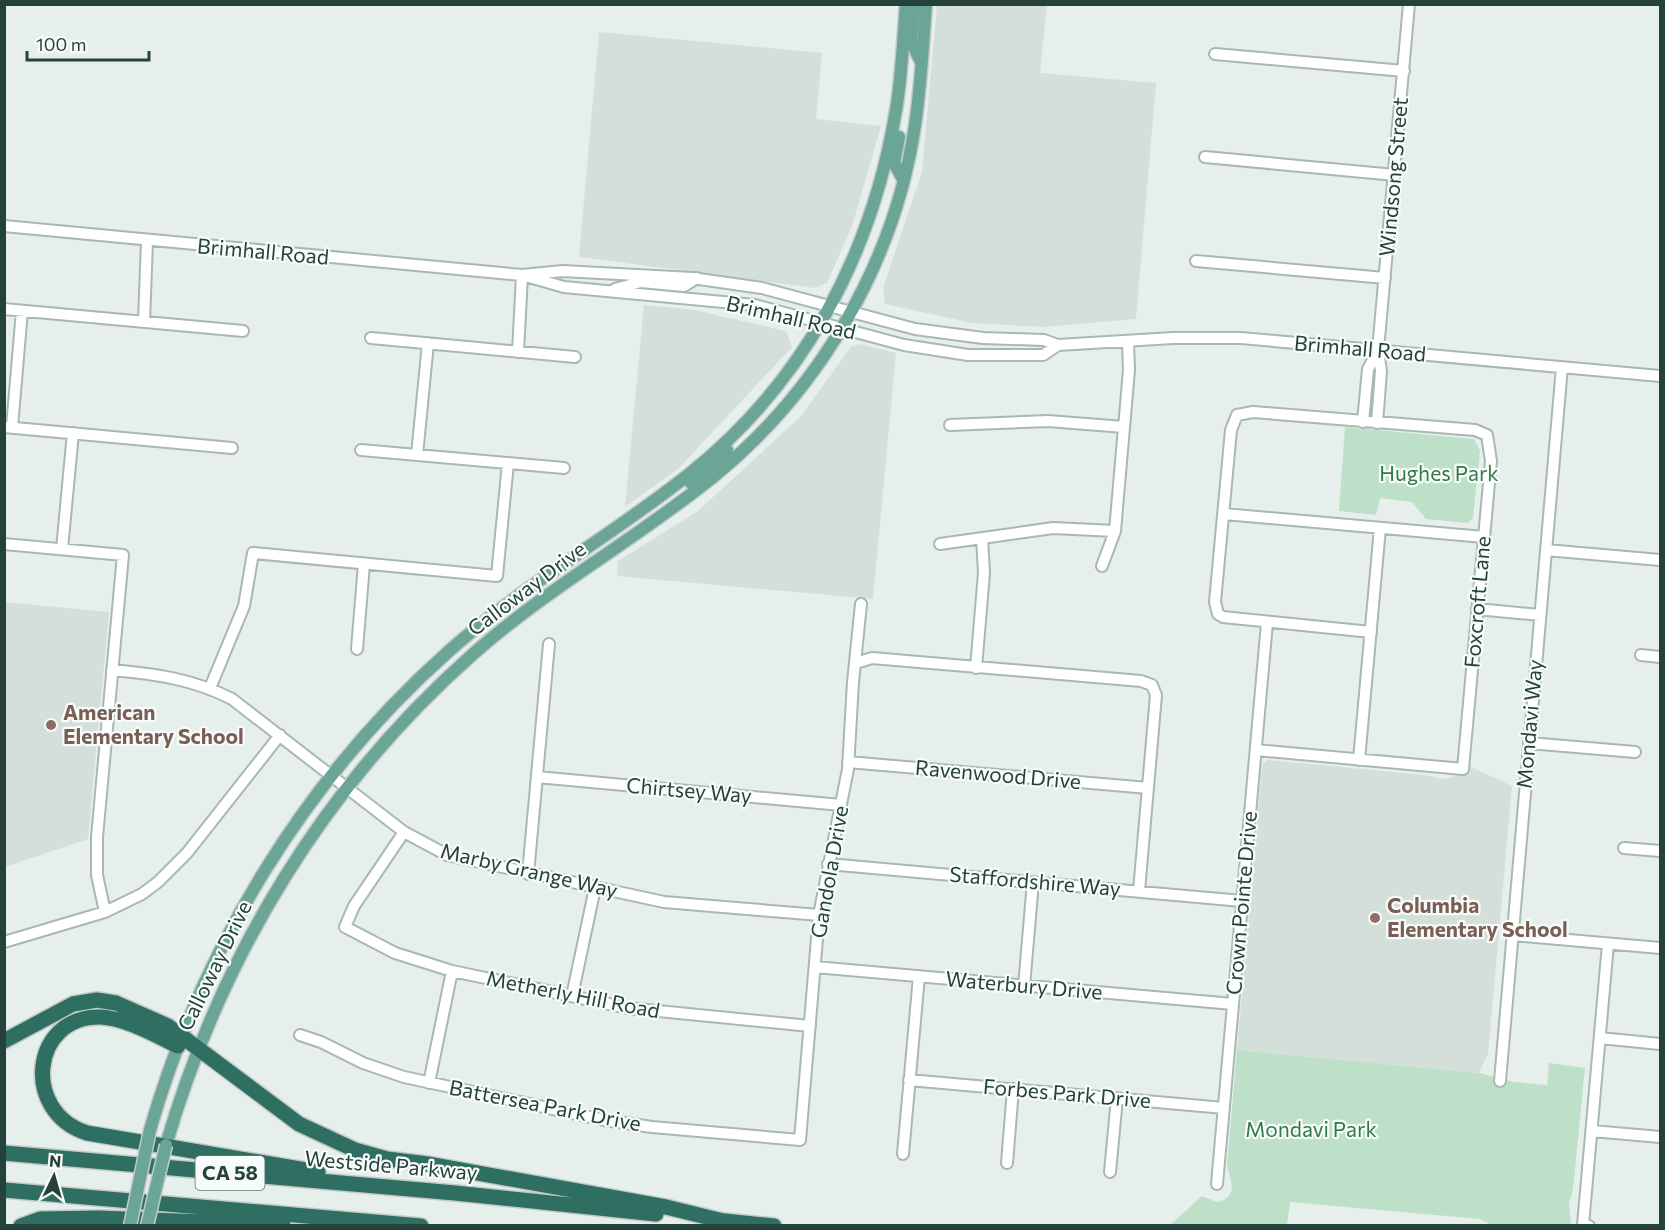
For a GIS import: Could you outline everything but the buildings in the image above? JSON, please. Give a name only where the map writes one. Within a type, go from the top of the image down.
[{"type":"highway","points":[[4,1041],[60,1010],[97,1000],[116,1003],[168,1026],[180,1040]]},
{"type":"highway","points":[[455,1193],[87,1133],[59,1118],[46,1098],[41,1076],[48,1051],[60,1032],[79,1021],[89,1018],[111,1018],[197,1047],[299,1124],[355,1150],[387,1159],[666,1207],[723,1221]]},
{"type":"highway","name":"Westside Parkway","points":[[4,1153],[455,1193],[774,1226]]},
{"type":"highway","name":"CA 58","points":[[4,1190],[421,1226]]},
{"type":"highway","points":[[21,1226],[40,1219],[90,1218],[308,1226]]},
{"type":"main road","name":"Calloway Drive","points":[[130,1226],[159,1100],[180,1040],[219,954],[272,858],[331,774],[387,711],[476,628],[667,491],[730,438],[780,382],[832,306],[863,237],[881,181],[898,93],[906,4]]},
{"type":"main road","points":[[914,4],[911,41],[921,63]]},
{"type":"main road","name":"Calloway Drive","points":[[147,1226],[170,1132],[197,1047],[262,910],[347,789],[409,715],[472,655],[526,610],[674,507],[715,475],[763,432],[807,380],[842,328],[852,312],[884,240],[903,179],[915,126],[926,4]]},
{"type":"main road","points":[[898,93],[904,104],[894,163],[903,179]]},
{"type":"main road","points":[[674,507],[681,492],[726,452],[730,438]]},
{"type":"main road","points":[[623,542],[627,529],[659,505],[667,491]]},
{"type":"street","name":"Windsong Street","points":[[1377,423],[1381,371],[1378,350],[1409,4]]},
{"type":"street","points":[[1215,54],[1404,71]]},
{"type":"street","points":[[1205,157],[1395,175]]},
{"type":"street","name":"Brimhall Road","points":[[4,226],[522,275],[563,271],[697,278],[762,288],[922,330],[983,338],[1044,340],[1058,345],[1232,338],[1660,376]]},
{"type":"street","points":[[144,322],[147,241]]},
{"type":"street","points":[[1196,261],[1385,278]]},
{"type":"street","points":[[518,352],[522,275]]},
{"type":"street","name":"Brimhall Road","points":[[522,275],[564,287],[755,305],[904,345],[968,355],[1043,355],[1058,345]]},
{"type":"street","points":[[606,291],[641,282],[684,286],[697,278]]},
{"type":"street","points":[[4,309],[243,331]]},
{"type":"street","points":[[22,311],[8,427],[232,448]]},
{"type":"street","points":[[371,338],[575,357]]},
{"type":"street","points":[[1102,567],[1115,531],[1129,369],[1128,341]]},
{"type":"street","points":[[417,455],[428,343]]},
{"type":"street","name":"Windsong Street","points":[[1363,422],[1368,369],[1378,350]]},
{"type":"street","name":"Mondavi Way","points":[[1500,1082],[1562,367]]},
{"type":"street","points":[[1371,632],[1223,617],[1218,614],[1215,602],[1231,430],[1237,415],[1254,412],[1377,423]]},
{"type":"street","points":[[950,425],[1048,421],[1124,427]]},
{"type":"street","name":"Foxcroft Lane","points":[[1359,760],[1463,769],[1491,461],[1486,435],[1463,428],[1377,423]]},
{"type":"street","points":[[62,549],[73,433]]},
{"type":"street","points":[[361,450],[564,468]]},
{"type":"street","points":[[210,688],[244,606],[253,553],[497,576],[508,463]]},
{"type":"street","points":[[1224,514],[1484,537]]},
{"type":"street","points":[[940,544],[1053,528],[1115,531]]},
{"type":"street","points":[[1256,750],[1359,760],[1380,528]]},
{"type":"street","points":[[976,668],[984,573],[982,538]]},
{"type":"street","points":[[4,544],[123,555],[96,856],[105,912]]},
{"type":"street","points":[[1546,550],[1660,560]]},
{"type":"street","points":[[357,649],[364,564]]},
{"type":"street","name":"Gandola Drive","points":[[800,1140],[819,915],[848,762],[861,604]]},
{"type":"street","points":[[1477,609],[1540,615]]},
{"type":"street","name":"Crown Pointe Drive","points":[[1217,1184],[1267,623]]},
{"type":"street","points":[[528,874],[549,644]]},
{"type":"street","points":[[1641,656],[1660,657]]},
{"type":"street","points":[[856,663],[872,658],[1141,681],[1152,685],[1156,695],[1139,891]]},
{"type":"street","name":"Marby Grange Way","points":[[112,670],[173,677],[210,688],[232,699],[404,832],[447,855],[664,902],[819,915]]},
{"type":"street","points":[[4,942],[105,912],[142,894],[174,868],[280,735]]},
{"type":"street","points":[[1529,742],[1635,752]]},
{"type":"street","name":"Ravenwood Drive","points":[[848,762],[1148,788]]},
{"type":"street","name":"Chirtsey Way","points":[[537,777],[841,805]]},
{"type":"street","name":"Metherly Hill Road","points":[[404,832],[365,888],[345,927],[395,953],[452,971],[663,1014],[810,1026]]},
{"type":"street","points":[[1624,848],[1660,851]]},
{"type":"street","name":"Staffordshire Way","points":[[828,864],[1242,901]]},
{"type":"street","points":[[1024,986],[1033,882]]},
{"type":"street","points":[[572,996],[595,888]]},
{"type":"street","points":[[1512,935],[1660,948]]},
{"type":"street","points":[[1589,1226],[1583,1225],[1608,944]]},
{"type":"street","name":"Waterbury Drive","points":[[815,967],[1233,1004]]},
{"type":"street","points":[[429,1083],[452,971]]},
{"type":"street","points":[[903,1154],[919,976]]},
{"type":"street","name":"Battersea Park Drive","points":[[300,1035],[321,1042],[363,1063],[429,1083],[628,1124],[800,1140]]},
{"type":"street","points":[[1600,1038],[1660,1044]]},
{"type":"street","name":"Forbes Park Drive","points":[[909,1080],[1224,1108]]},
{"type":"street","points":[[1007,1163],[1013,1089]]},
{"type":"street","points":[[1110,1172],[1117,1098]]},
{"type":"street","points":[[1592,1131],[1660,1137]]},
{"type":"shaded area","points":[[937,5],[1047,5],[1040,73],[1156,83],[1136,319],[1044,327],[972,323],[885,304],[883,288],[922,172]]},
{"type":"shaded area","points":[[599,32],[822,53],[816,119],[881,126],[852,226],[827,283],[815,288],[579,257]]},
{"type":"shaded area","points":[[644,305],[695,310],[786,331],[792,347],[679,468],[625,507]]},
{"type":"shaded area","points":[[859,344],[896,353],[873,599],[617,576],[618,561],[698,511],[800,417],[851,347]]},
{"type":"shaded area","name":"American Elementary School","points":[[4,602],[109,612],[88,839],[5,867]]},
{"type":"shaded area","name":"Columbia Elementary School","points":[[1268,760],[1424,775],[1444,779],[1456,776],[1469,766],[1512,786],[1488,1054],[1479,1073],[1237,1050],[1262,765]]},
{"type":"green space","name":"Hughes Park","points":[[1345,427],[1474,439],[1480,451],[1473,518],[1467,523],[1426,519],[1412,502],[1380,498],[1376,515],[1339,511]]},
{"type":"green space","name":"Mondavi Park","points":[[1237,1050],[1479,1073],[1514,1082],[1547,1085],[1549,1063],[1585,1068],[1573,1189],[1569,1204],[1571,1225],[1491,1225],[1480,1219],[1290,1202],[1287,1225],[1169,1226],[1202,1196],[1217,1202],[1224,1200],[1231,1192],[1227,1166]]},
{"type":"place","name":"American Elementary School","points":[[51,725]]},
{"type":"place","name":"Columbia Elementary School","points":[[1375,918]]}]
